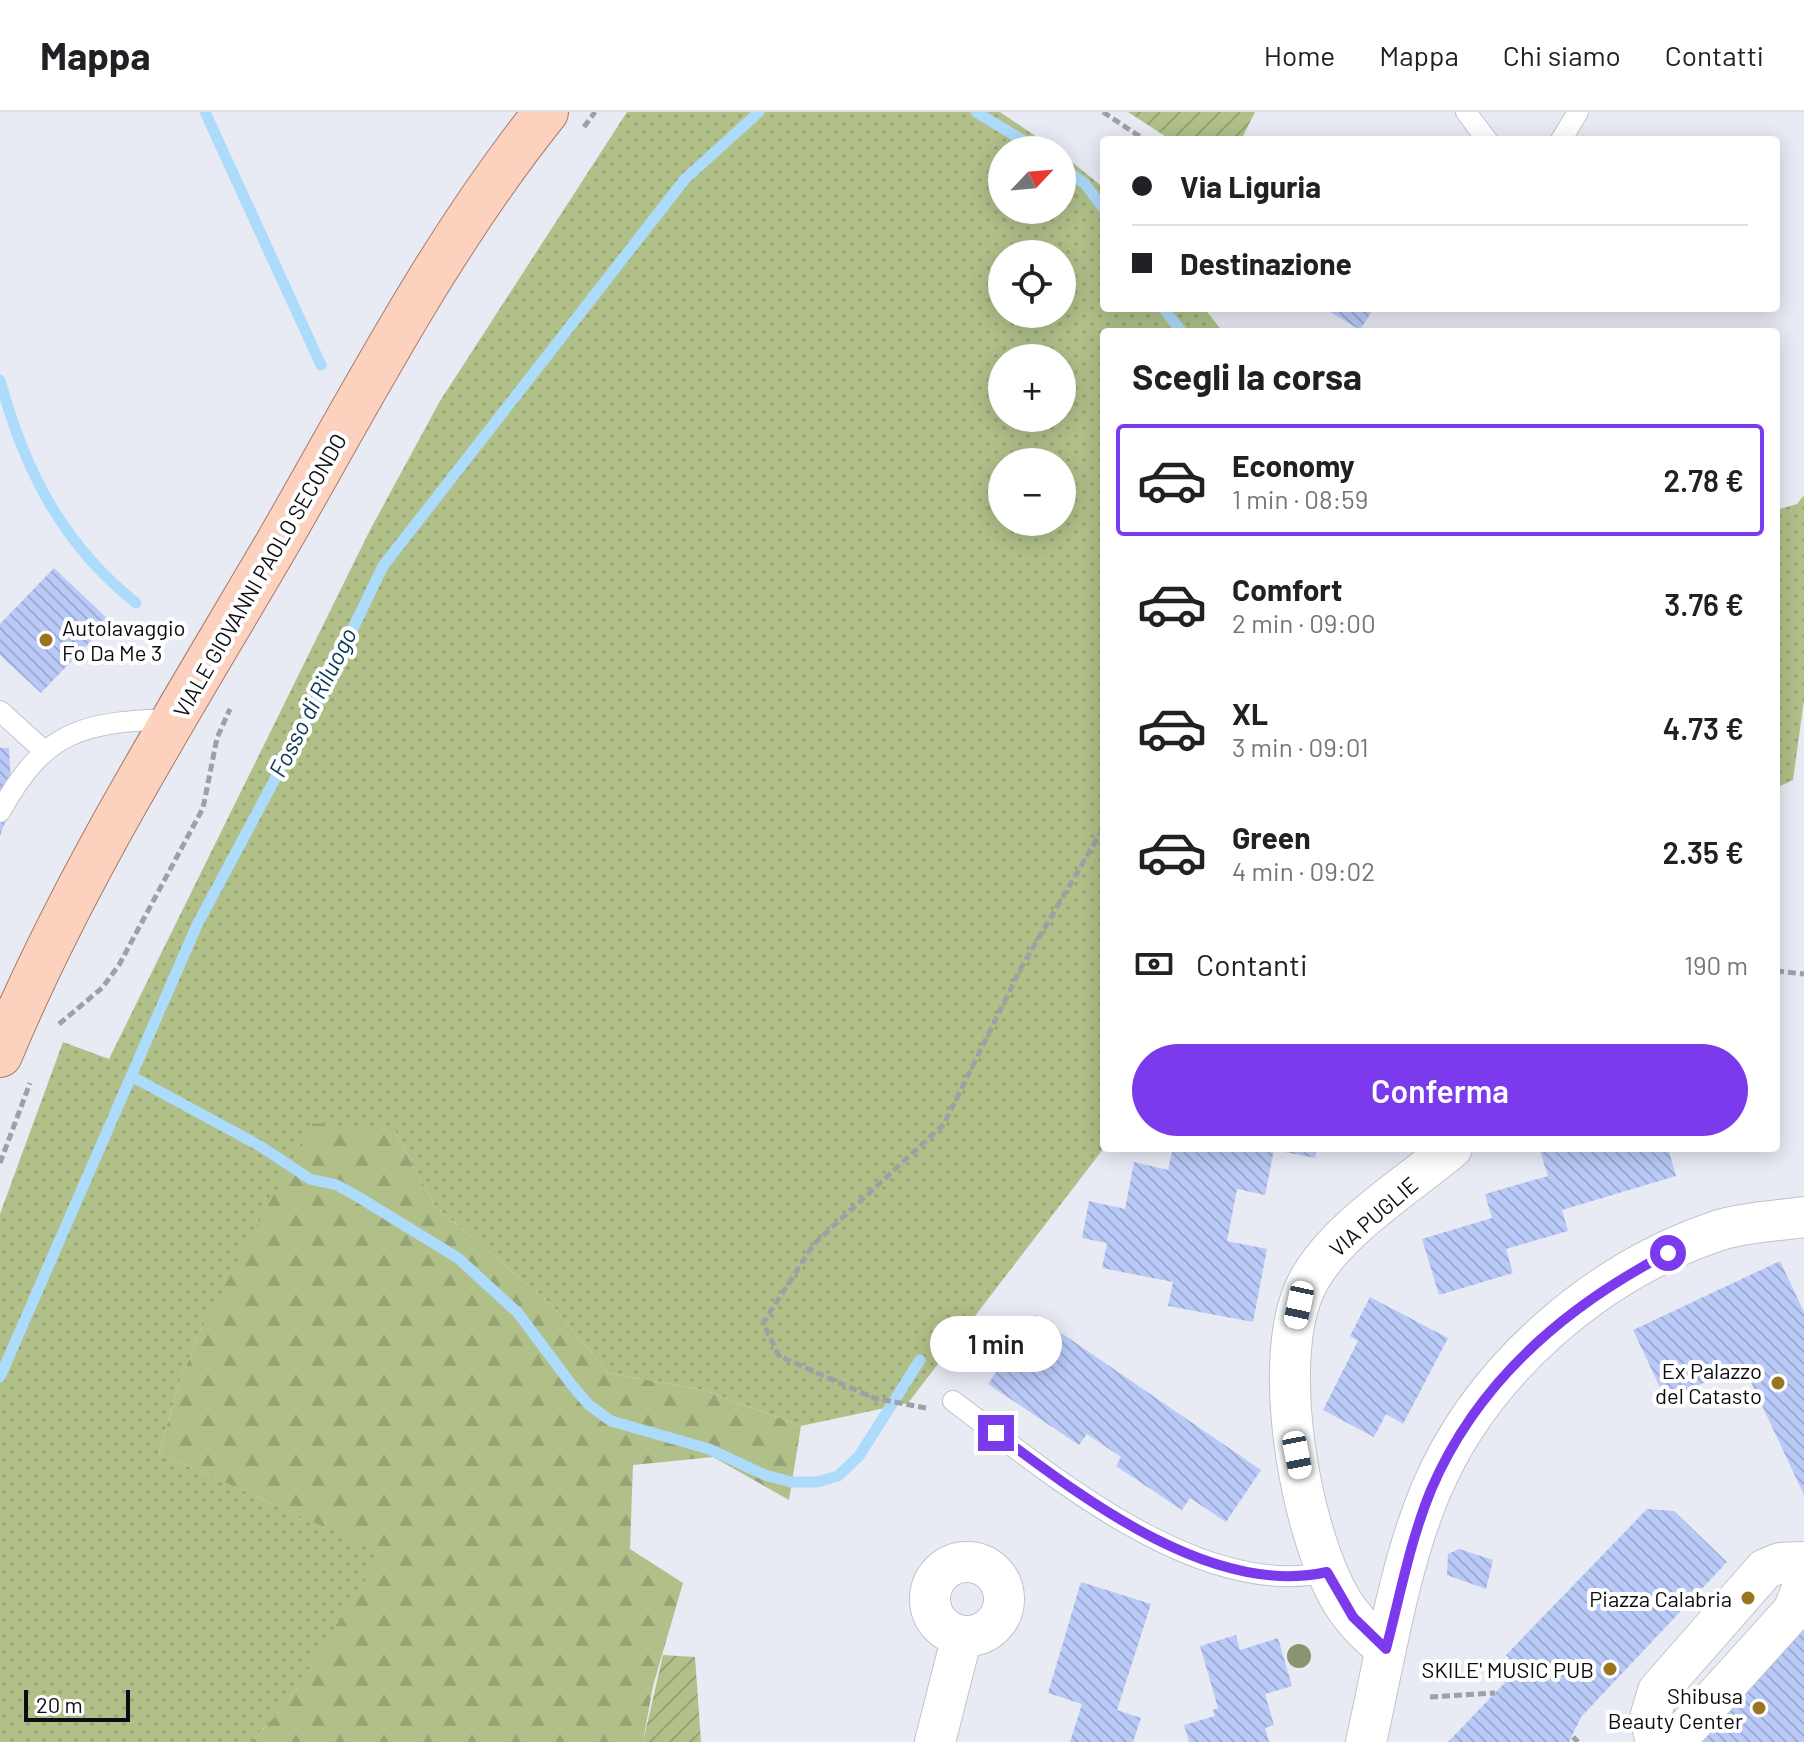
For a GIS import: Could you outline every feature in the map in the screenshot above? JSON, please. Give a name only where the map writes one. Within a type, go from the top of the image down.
[{"type":"main road","name":"VIALE GIOVANNI PAOLO SECONDO","points":[[18,1062],[60,927],[402,328],[498,177],[563,122]]},
{"type":"street","name":"VIA PUGLIE","points":[[1386,1649],[1353,1617],[1327,1572],[1308,1505],[1291,1414],[1290,1355],[1299,1305],[1315,1271],[1337,1244],[1447,1152]]},
{"type":"street","points":[[1366,1742],[1411,1552],[1431,1491],[1453,1444],[1512,1366],[1540,1338],[1607,1287],[1668,1253],[1724,1229],[1804,1217]]},
{"type":"street","points":[[1656,1741],[1678,1735],[1690,1725],[1793,1611],[1804,1572]]},
{"type":"street","points":[[935,1742],[962,1636]]},
{"type":"lane","points":[[1466,112],[1484,136]]},
{"type":"lane","points":[[1563,136],[1578,112]]},
{"type":"lane","points":[[0,711],[43,750]]},
{"type":"lane","points":[[0,812],[25,769],[43,750],[97,727],[136,720],[176,719]]},
{"type":"lane","points":[[953,1401],[1039,1465],[1134,1526],[1174,1547],[1246,1572],[1293,1577],[1327,1572]]},
{"type":"path","points":[[563,122],[595,112]]},
{"type":"path","points":[[1103,112],[1139,136]]},
{"type":"path","points":[[54,1028],[102,988],[119,965],[203,808],[217,738],[234,701]]},
{"type":"path","points":[[953,1401],[933,1410],[874,1398],[779,1356],[763,1323],[814,1244],[944,1124],[1021,968],[1100,834]]},
{"type":"path","points":[[1780,971],[1804,974]]},
{"type":"path","points":[[0,1163],[18,1062]]},
{"type":"path","points":[[1430,1697],[1495,1693]]},
{"type":"green space","points":[[627,112],[1000,112],[1035,136],[988,136],[988,224],[1076,224],[1076,165],[1100,185],[1100,312],[1207,312],[1220,328],[1100,328],[1101,1152],[908,1403],[801,1426],[704,1390],[608,1373],[552,1305],[435,1206],[395,1131],[248,1246],[201,1330],[178,1386],[159,1453],[383,1553],[287,1703],[251,1742],[0,1742],[0,1214],[63,1042],[109,1059],[370,530],[440,401]]},
{"type":"green space","points":[[1128,112],[1255,112],[1243,136],[1165,136]]},
{"type":"green space","points":[[1804,495],[1804,700],[1793,780],[1780,786],[1780,509],[1797,504]]},
{"type":"green space","points":[[312,1123],[395,1131],[435,1206],[552,1305],[608,1373],[704,1390],[801,1426],[789,1500],[713,1457],[633,1465],[630,1549],[683,1583],[653,1686],[643,1742],[251,1742],[287,1703],[382,1553],[159,1453],[178,1386],[201,1330]]},
{"type":"green space","points":[[663,1655],[695,1657],[701,1742],[643,1742]]},
{"type":"building","points":[[1331,312],[1371,312],[1361,328]]},
{"type":"building","name":"Autolavaggio Fo Da Me 3","points":[[54,568],[110,621],[41,693],[0,655],[0,624]]},
{"type":"building","points":[[0,748],[9,748],[12,804],[0,836]]},
{"type":"building","points":[[1172,1152],[1274,1152],[1265,1195],[1237,1189],[1227,1241],[1267,1249],[1253,1322],[1168,1306],[1173,1282],[1102,1268],[1107,1243],[1082,1238],[1089,1201],[1125,1209],[1134,1162],[1168,1170]]},
{"type":"building","points":[[1284,1152],[1316,1152],[1315,1158]]},
{"type":"building","points":[[1540,1152],[1669,1152],[1676,1176],[1562,1210],[1568,1231],[1506,1249],[1513,1273],[1439,1295],[1422,1239],[1492,1218],[1485,1194],[1548,1176]]},
{"type":"building","name":"Ex Palazzo del Catasto","points":[[1780,1261],[1804,1312],[1804,1495],[1743,1365],[1666,1400],[1633,1330]]},
{"type":"building","points":[[1370,1297],[1448,1338],[1403,1424],[1386,1414],[1374,1437],[1323,1410],[1358,1341],[1350,1336]]},
{"type":"building","points":[[1035,1315],[1261,1470],[1226,1522],[1190,1498],[1182,1510],[1116,1466],[1121,1457],[1087,1434],[1079,1445],[988,1384]]},
{"type":"building","points":[[1647,1509],[1674,1511],[1727,1562],[1581,1717],[1569,1742],[1448,1742],[1519,1668],[1506,1655]]},
{"type":"building","points":[[1459,1549],[1493,1560],[1486,1589],[1447,1575],[1448,1554]]},
{"type":"building","points":[[1081,1582],[1151,1604],[1117,1710],[1141,1718],[1133,1742],[1070,1742],[1082,1704],[1048,1693]]},
{"type":"building","points":[[1804,1627],[1804,1742],[1699,1742]]},
{"type":"building","points":[[1236,1635],[1240,1650],[1278,1638],[1292,1686],[1265,1694],[1274,1725],[1265,1728],[1269,1742],[1189,1742],[1184,1725],[1215,1716],[1213,1710],[1218,1708],[1200,1646]]},
{"type":"waterway","points":[[205,112],[321,365]]},
{"type":"waterway","name":"Fosso di Riluogo","points":[[0,1377],[197,925],[329,678],[383,566],[685,179],[759,112]]},
{"type":"waterway","points":[[976,112],[1016,136]]},
{"type":"waterway","points":[[1076,177],[1100,204]]},
{"type":"waterway","points":[[1166,312],[1179,328]]},
{"type":"waterway","points":[[0,380],[21,444],[49,503],[87,556],[136,603]]},
{"type":"waterway","points":[[131,1076],[260,1146],[310,1179],[337,1185],[458,1258],[518,1313],[589,1405],[611,1421],[709,1449],[765,1475],[791,1482],[817,1482],[838,1476],[859,1456],[920,1360]]},
{"type":"place","name":"Autolavaggio Fo Da Me 3","points":[[46,640]]},
{"type":"place","name":"Ex Palazzo del Catasto","points":[[1778,1383]]},
{"type":"place","name":"Piazza Calabria","points":[[1748,1598]]},
{"type":"place","name":"SKILE' MUSIC PUB","points":[[1610,1669]]},
{"type":"place","name":"Shibusa Beauty Center","points":[[1759,1708]]},
{"type":"route","points":[[996,1433],[1039,1465],[1134,1526],[1196,1557],[1246,1572],[1305,1576],[1327,1572],[1347,1610],[1367,1634],[1386,1649],[1421,1518],[1442,1466],[1466,1424],[1497,1382],[1540,1338],[1622,1277],[1668,1253]]}]
